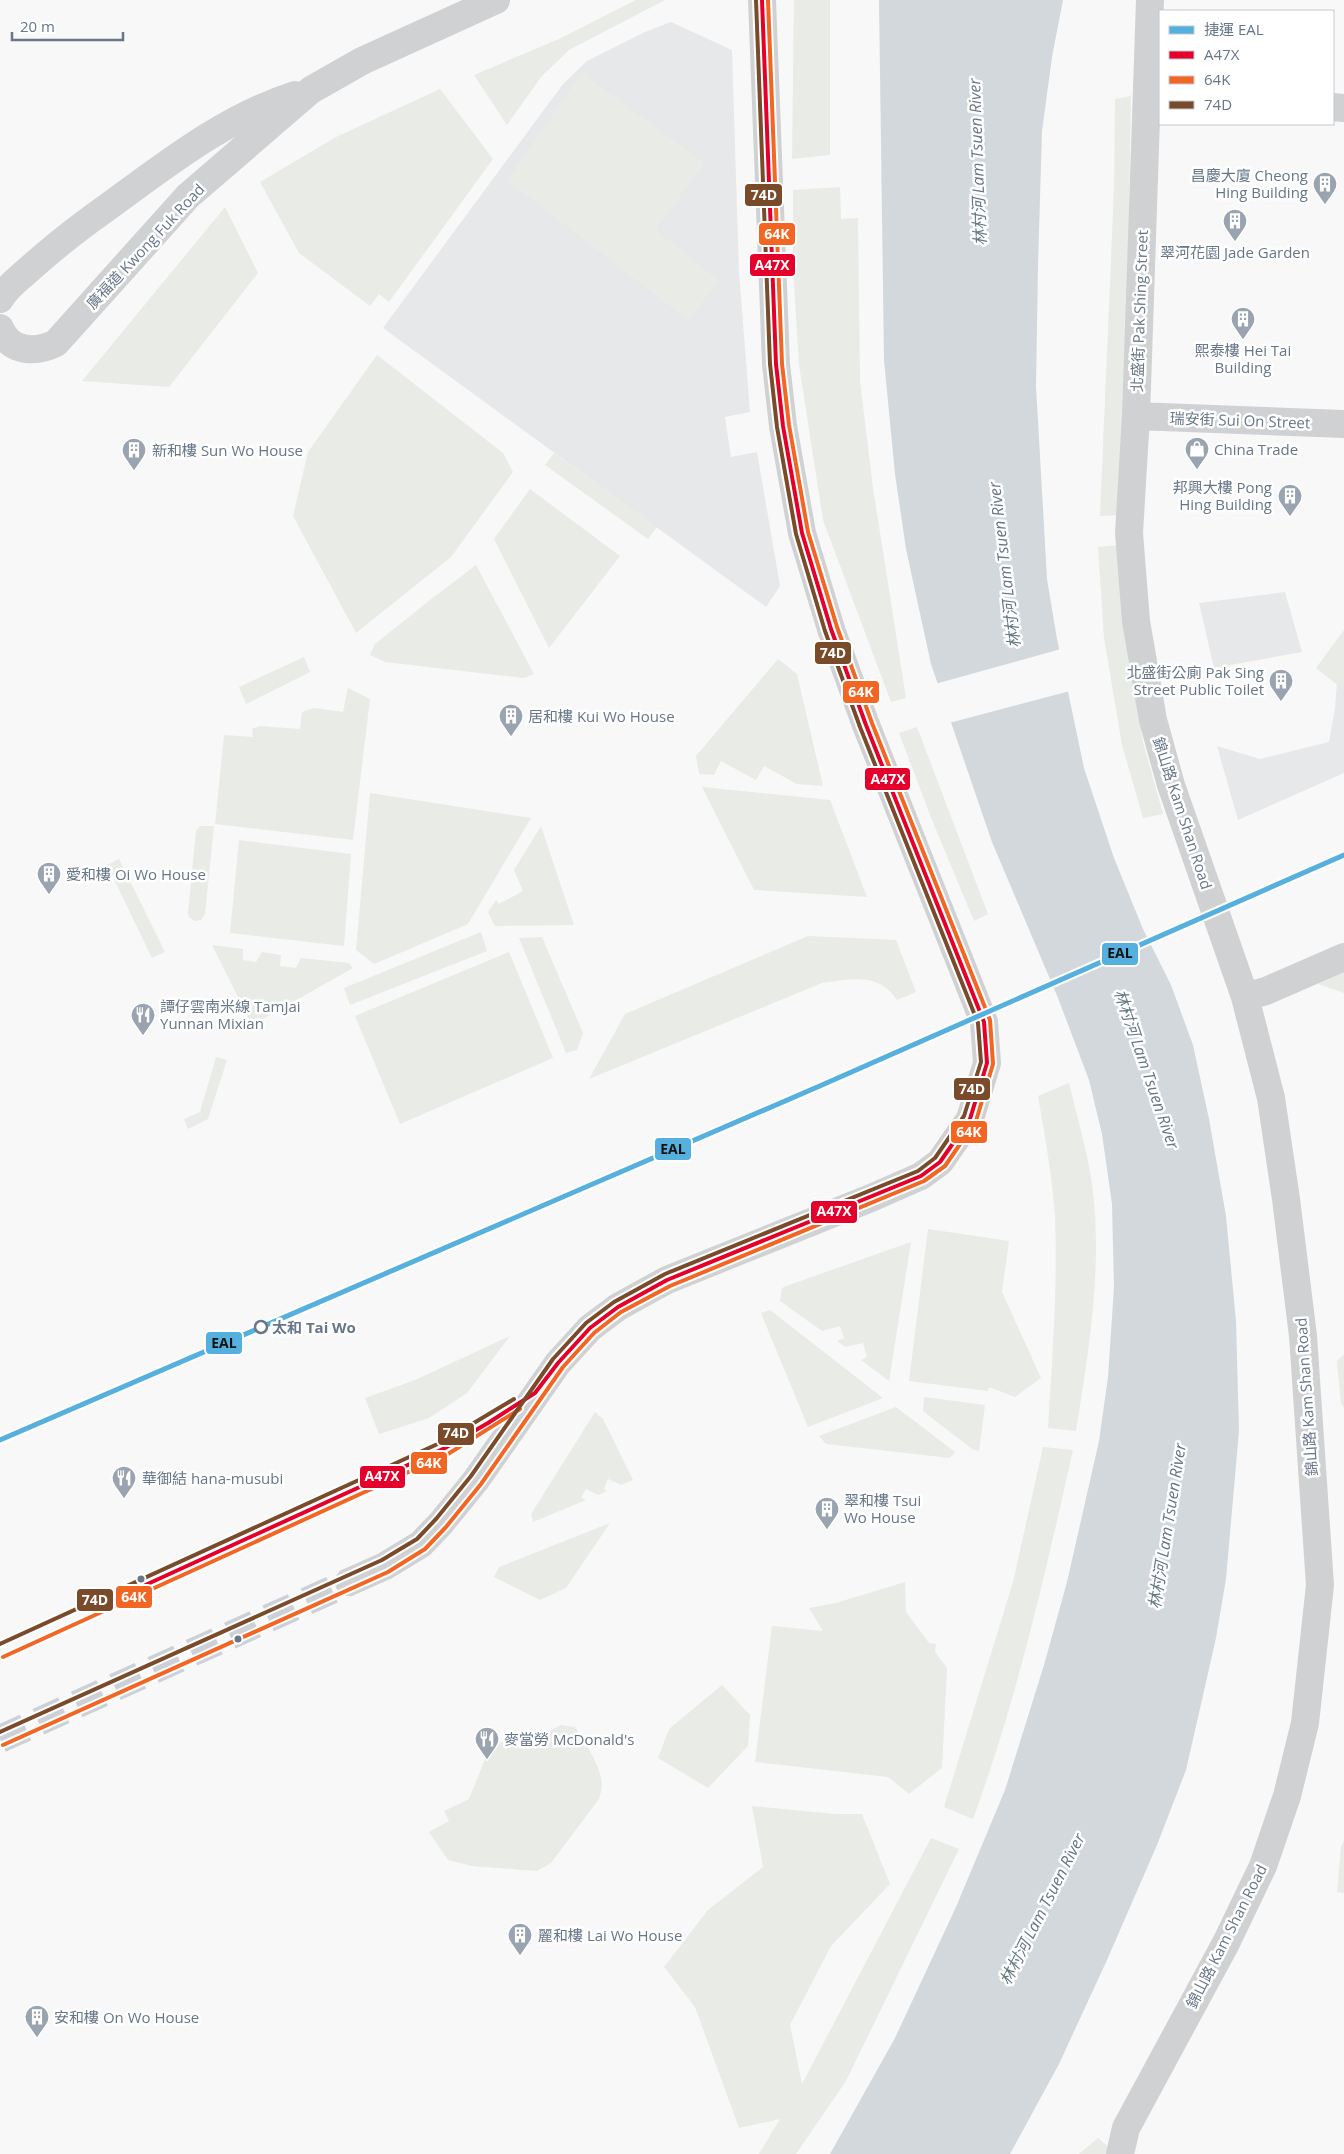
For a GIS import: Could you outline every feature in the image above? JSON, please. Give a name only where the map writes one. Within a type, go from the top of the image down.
[{"type":"street","name":"廣福道 Kwong Fuk Road","points":[[0,328],[9,342],[25,349],[35,351],[56,343],[188,196],[311,90],[362,61],[496,0]]},
{"type":"street","points":[[348,1582],[385,1566],[414,1548],[442,1523],[476,1480],[558,1363],[590,1328],[618,1308],[667,1280],[896,1187],[920,1176],[940,1162],[970,1119],[987,1063],[984,1022],[866,726],[831,629],[802,533],[783,426],[776,364],[762,0]]},
{"type":"street","name":"北盛街 Pak Shing Street","points":[[1136,621],[1129,533],[1153,101],[1150,0]]},
{"type":"street","name":"廣福道 Kwong Fuk Road","points":[[0,299],[7,289],[58,243],[195,144],[231,122],[269,103],[311,90]]},
{"type":"street","name":"瑞安街 Sui On Street","points":[[1136,416],[1344,424]]},
{"type":"street","name":"錦山路 Kam Shan Road","points":[[1120,2154],[1126,2128],[1226,1943],[1263,1866],[1287,1796],[1305,1723],[1320,1585],[1303,1346],[1286,1199],[1271,1098],[1245,998],[1171,785],[1153,720],[1136,621]]},
{"type":"street","points":[[1245,998],[1344,958]]},
{"type":"shaded area","points":[[636,0],[665,0],[569,50],[541,77],[507,125],[474,75],[559,39]]},
{"type":"shaded area","points":[[794,0],[830,0],[830,155],[792,159]]},
{"type":"shaded area","points":[[671,22],[732,50],[739,272],[750,412],[725,417],[731,457],[757,452],[780,586],[766,607],[383,328],[563,84],[587,61],[645,32]]},
{"type":"shaded area","points":[[582,73],[704,163],[656,230],[719,281],[688,320],[507,180]]},
{"type":"shaded area","points":[[440,89],[493,159],[389,302],[379,294],[370,306],[299,253],[260,182],[336,137]]},
{"type":"shaded area","points":[[1131,96],[1127,331],[1119,515],[1100,516],[1114,188],[1115,99]]},
{"type":"shaded area","points":[[840,187],[841,219],[858,218],[860,381],[873,488],[906,698],[891,702],[823,520],[799,365],[793,268],[793,190]]},
{"type":"shaded area","points":[[225,207],[258,273],[169,387],[82,381]]},
{"type":"shaded area","points":[[377,355],[503,453],[513,472],[451,557],[356,633],[293,516],[308,452]]},
{"type":"shaded area","points":[[554,453],[657,527],[648,539],[545,465]]},
{"type":"shaded area","points":[[530,489],[620,556],[549,648],[494,539]]},
{"type":"shaded area","points":[[1118,545],[1129,654],[1143,742],[1163,814],[1143,818],[1122,745],[1104,638],[1098,547]]},
{"type":"shaded area","points":[[476,565],[534,674],[524,678],[385,662],[370,655],[375,644]]},
{"type":"shaded area","points":[[1285,592],[1302,652],[1214,668],[1199,603]]},
{"type":"shaded area","points":[[1344,630],[1344,690],[1316,668]]},
{"type":"shaded area","points":[[1344,654],[1344,773],[1238,820],[1217,746],[1260,759],[1329,742],[1335,708],[1339,655]]},
{"type":"shaded area","points":[[304,657],[310,672],[246,704],[239,687]]},
{"type":"shaded area","points":[[778,659],[797,674],[823,786],[797,784],[764,766],[756,780],[721,761],[714,775],[699,774],[696,756]]},
{"type":"shaded area","points":[[348,688],[370,699],[353,840],[215,824],[224,735],[253,737],[252,729],[259,726],[300,729],[302,712],[314,708],[343,712]]},
{"type":"shaded area","points":[[917,727],[988,914],[974,921],[932,820],[899,733]]},
{"type":"shaded area","points":[[702,787],[830,800],[867,897],[754,890]]},
{"type":"shaded area","points":[[370,793],[531,818],[468,924],[374,964],[356,950]]},
{"type":"shaded area","points":[[200,826],[214,826],[205,914],[201,920],[195,921],[189,917],[188,913],[196,831]]},
{"type":"shaded area","points":[[541,826],[574,925],[495,926],[488,912],[496,900],[499,904],[523,891],[514,870]]},
{"type":"shaded area","points":[[239,840],[351,854],[344,946],[230,933]]},
{"type":"shaded area","points":[[119,859],[165,952],[152,958],[107,865]]},
{"type":"shaded area","points":[[481,932],[487,951],[350,1005],[344,988]]},
{"type":"shaded area","points":[[808,936],[896,940],[916,992],[897,1000],[890,991],[873,981],[854,979],[822,983],[589,1079],[625,1014]]},
{"type":"shaded area","points":[[542,937],[583,1033],[577,1050],[566,1053],[519,938]]},
{"type":"shaded area","points":[[212,945],[243,949],[243,960],[256,962],[262,952],[281,955],[280,966],[296,968],[301,958],[349,963],[353,968],[252,1025]]},
{"type":"shaded area","points":[[509,952],[553,1058],[400,1124],[355,1016]]},
{"type":"shaded area","points":[[1344,972],[1344,993],[1318,984]]},
{"type":"shaded area","points":[[216,1057],[227,1060],[208,1119],[188,1129],[184,1119],[200,1112]]},
{"type":"shaded area","points":[[1069,1083],[1090,1171],[1096,1246],[1090,1338],[1076,1431],[1048,1428],[1053,1349],[1056,1242],[1050,1171],[1038,1096]]},
{"type":"shaded area","points":[[928,1229],[1009,1241],[1002,1292],[1041,1378],[1015,1397],[989,1387],[988,1391],[909,1381]]},
{"type":"shaded area","points":[[911,1242],[889,1381],[861,1360],[867,1357],[863,1343],[845,1347],[837,1341],[844,1338],[840,1326],[822,1331],[780,1301],[782,1288],[786,1286]]},
{"type":"shaded area","points":[[770,1310],[883,1398],[808,1427],[761,1313]]},
{"type":"shaded area","points":[[510,1336],[467,1393],[429,1418],[379,1434],[365,1398],[415,1380]]},
{"type":"shaded area","points":[[1344,1354],[1344,1408],[1341,1404],[1337,1361]]},
{"type":"shaded area","points":[[924,1397],[985,1405],[979,1451],[972,1449],[923,1411]]},
{"type":"shaded area","points":[[896,1407],[955,1452],[950,1458],[826,1444],[819,1436]]},
{"type":"shaded area","points":[[595,1412],[603,1419],[633,1480],[621,1485],[608,1479],[604,1489],[607,1491],[598,1495],[586,1489],[581,1498],[586,1500],[533,1522],[531,1514]]},
{"type":"shaded area","points":[[1043,1447],[1073,1450],[1041,1590],[1017,1682],[973,1819],[944,1807],[1013,1582]]},
{"type":"shaded area","points":[[610,1523],[566,1588],[540,1600],[494,1577],[499,1567]]},
{"type":"shaded area","points":[[905,1582],[906,1612],[929,1643],[936,1644],[935,1652],[947,1668],[942,1768],[909,1794],[888,1777],[755,1762],[772,1626],[823,1631],[809,1608],[836,1603]]},
{"type":"shaded area","points":[[722,1685],[750,1715],[748,1746],[708,1788],[658,1758],[669,1729]]},
{"type":"shaded area","points":[[561,1725],[575,1727],[596,1762],[602,1786],[599,1799],[551,1863],[537,1871],[472,1866],[448,1860],[429,1832],[449,1821],[444,1811],[469,1799],[490,1747],[533,1729],[537,1738]]},
{"type":"shaded area","points":[[752,1806],[836,1814],[862,1814],[890,1884],[831,1946],[790,2025],[802,2084],[931,1838],[959,1849],[846,2081],[796,2154],[759,2154],[780,2119],[739,2128],[695,2007],[664,1967],[708,1910],[763,1867]]},
{"type":"shaded area","points":[[1344,1840],[1344,1893],[1337,1892],[1341,1847]]},
{"type":"shaded area","points":[[1098,2138],[1117,2154],[1079,2154]]},
{"type":"water","name":"林村河 Lam Tsuen River","points":[[879,0],[1063,0],[1052,57],[1042,131],[1038,266],[1036,386],[1047,579],[1057,639],[1084,768],[1114,858],[1143,929],[1171,985],[1193,1045],[1209,1119],[1226,1216],[1236,1321],[1239,1431],[1226,1579],[1216,1638],[1186,1770],[1157,1845],[1107,1960],[1059,2064],[1010,2154],[830,2154],[895,2038],[956,1907],[1005,1790],[1044,1665],[1067,1582],[1099,1441],[1108,1377],[1114,1287],[1112,1204],[1102,1134],[1089,1080],[1058,998],[992,842],[931,664],[906,549],[895,474],[884,360]]},
{"type":"pier","points":[[1061,649],[1070,691],[949,723],[935,684]]},
{"type":"tunnel","points":[[0,1739],[349,1582]]},
{"type":"metro line","name":"EAL","points":[[0,1440],[822,1085],[1344,855]]},
{"type":"transit line","name":"74D","points":[[0,1732],[382,1560],[417,1539],[471,1476],[553,1359],[586,1323],[614,1302],[665,1274],[918,1171],[935,1158],[964,1116],[981,1062],[978,1023],[860,727],[825,631],[796,534],[777,427],[770,364],[756,0]]},
{"type":"transit line","name":"A47X","points":[[141,1587],[445,1448],[535,1393],[558,1363],[590,1328],[618,1307],[667,1280],[921,1176],[940,1162],[970,1119],[987,1063],[984,1022],[866,725],[831,629],[802,533],[783,426],[776,364],[762,0]]},
{"type":"transit line","name":"64K","points":[[3,1745],[388,1572],[425,1549],[446,1527],[481,1484],[563,1367],[594,1333],[621,1312],[670,1286],[924,1181],[945,1166],[976,1121],[993,1064],[990,1020],[872,723],[837,627],[808,532],[789,425],[782,364],[768,0]]},
{"type":"transit line","name":"74D","points":[[0,1644],[442,1442],[514,1399]]},
{"type":"transit line","name":"64K","points":[[3,1657],[448,1454],[520,1409]]},
{"type":"place","name":"昌慶大廈 Cheong Hing Building","points":[[1325,205]]},
{"type":"place","name":"翠河花園 Jade Garden","points":[[1235,242]]},
{"type":"place","name":"熙泰樓 Hei Tai Building","points":[[1243,340]]},
{"type":"place","name":"China Trade","points":[[1197,470]]},
{"type":"place","name":"新和樓 Sun Wo House","points":[[134,471]]},
{"type":"place","name":"邦興大樓 Pong Hing Building","points":[[1290,517]]},
{"type":"place","name":"北盛街公廁 Pak Sing Street Public Toilet","points":[[1281,702]]},
{"type":"place","name":"居和樓 Kui Wo House","points":[[511,737]]},
{"type":"place","name":"愛和樓 Oi Wo House","points":[[49,895]]},
{"type":"place","name":"譚仔雲南米線 TamJai Yunnan Mixian","points":[[143,1036]]},
{"type":"place","name":"太和 Tai Wo","points":[[261,1327]]},
{"type":"place","name":"華御結 hana-musubi","points":[[124,1499]]},
{"type":"place","name":"翠和樓 Tsui Wo House","points":[[827,1530]]},
{"type":"place","name":"麥當勞 McDonald's","points":[[487,1760]]},
{"type":"place","name":"麗和樓 Lai Wo House","points":[[520,1956]]},
{"type":"place","name":"安和樓 On Wo House","points":[[37,2038]]}]
